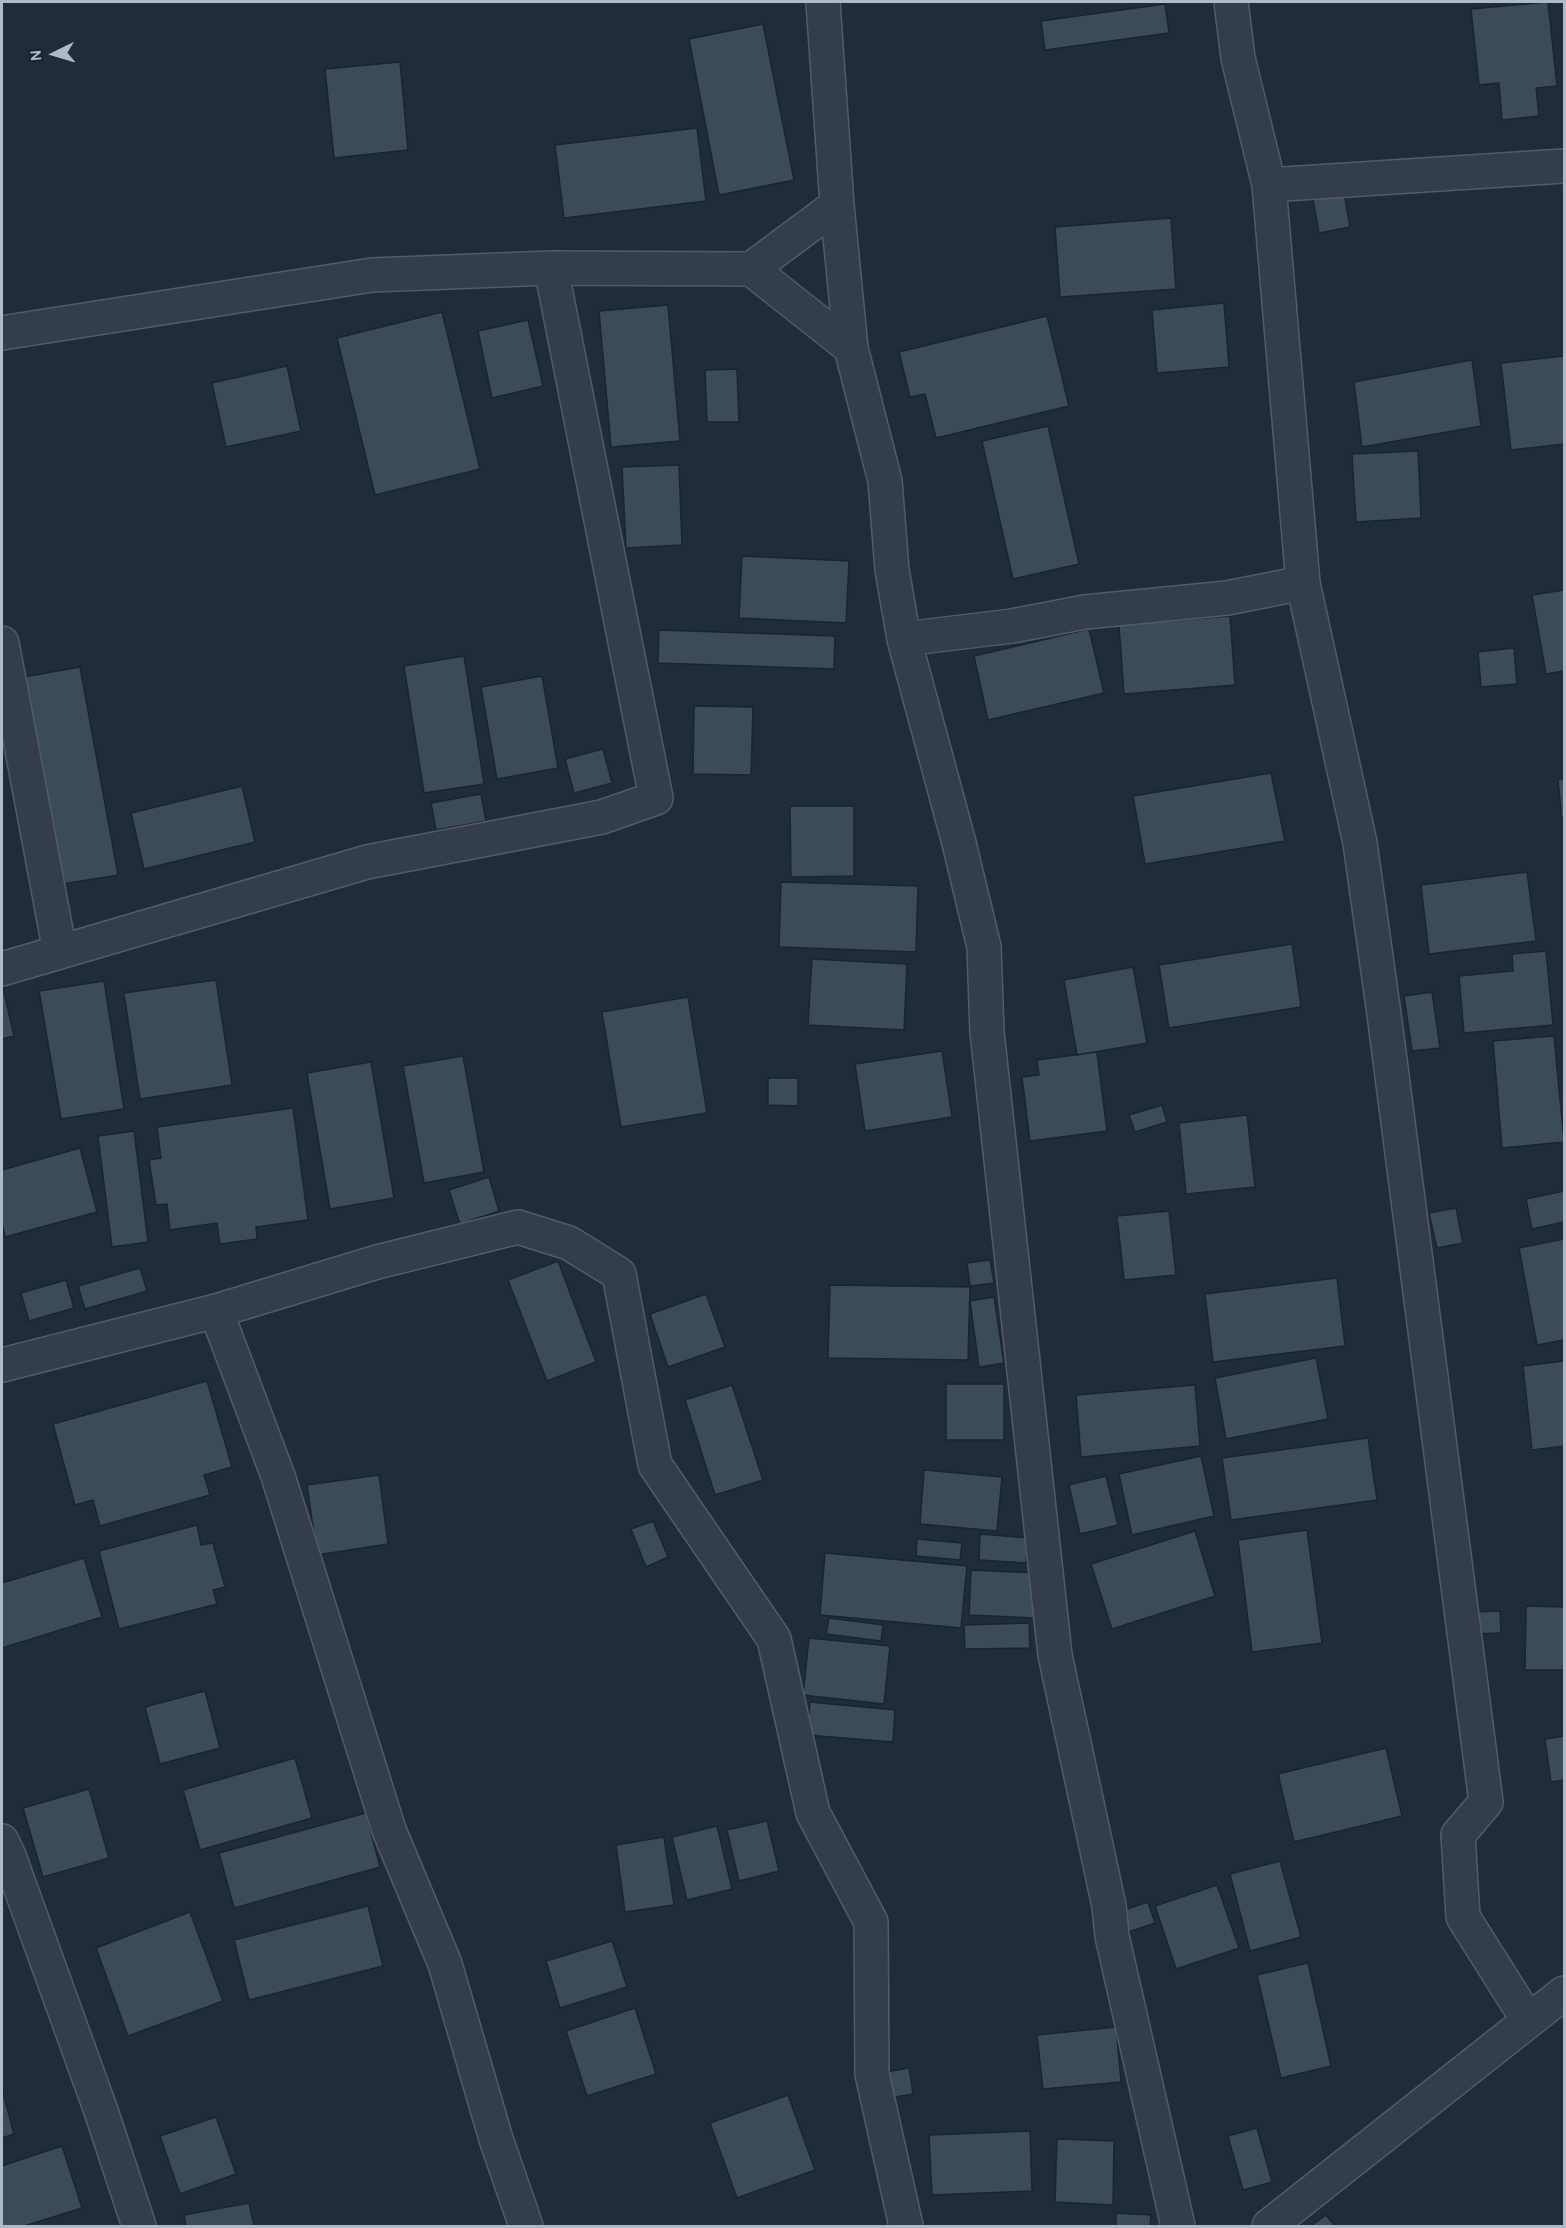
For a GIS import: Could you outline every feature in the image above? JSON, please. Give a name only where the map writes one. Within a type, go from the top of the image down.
[{"type":"street","points":[[823,2],[837,205],[851,348],[885,481],[892,570],[904,639],[959,843],[984,947],[987,1032],[1055,1655],[1109,1906],[1112,1936],[1178,2226]]},
{"type":"street","points":[[1231,2],[1238,58],[1269,185],[1303,584],[1360,843],[1486,1802],[1458,1835],[1462,1917],[1528,2020]]},
{"type":"street","points":[[1269,185],[1564,166]]},
{"type":"street","points":[[2,333],[372,275],[551,268],[751,269],[837,205]]},
{"type":"street","points":[[2,969],[367,862],[602,817],[656,798],[551,268]]},
{"type":"street","points":[[751,269],[851,348]]},
{"type":"street","points":[[904,639],[1012,626],[1085,612],[1227,598],[1303,584]]},
{"type":"street","points":[[2,643],[60,952]]},
{"type":"street","points":[[2,1365],[216,1311],[377,1262],[518,1227],[569,1243],[619,1274],[655,1465],[774,1639],[813,1813],[871,1922],[872,2074],[906,2226]]},
{"type":"street","points":[[216,1311],[278,1476],[389,1830],[446,1964],[496,2139],[526,2226]]},
{"type":"street","points":[[2,1841],[97,2100],[139,2226]]},
{"type":"street","points":[[1269,2226],[1564,1993]]},
{"type":"building","points":[[1548,2],[1557,86],[1536,88],[1539,116],[1502,120],[1499,83],[1479,85],[1471,9]]},
{"type":"building","points":[[1165,4],[1169,33],[1045,50],[1041,21]]},
{"type":"building","points":[[763,24],[794,180],[719,195],[689,39]]},
{"type":"building","points":[[400,62],[408,150],[334,158],[325,69]]},
{"type":"building","points":[[697,128],[706,201],[564,218],[555,145]]},
{"type":"building","points":[[1344,193],[1350,227],[1319,233],[1313,199]]},
{"type":"building","points":[[1171,218],[1176,289],[1060,297],[1055,227]]},
{"type":"building","points":[[1224,303],[1229,367],[1157,373],[1152,310]]},
{"type":"building","points":[[668,305],[680,441],[611,447],[599,311]]},
{"type":"building","points":[[442,312],[480,469],[375,495],[337,338]]},
{"type":"building","points":[[1047,316],[1069,406],[936,438],[925,394],[910,397],[899,352]]},
{"type":"building","points":[[528,320],[543,386],[492,398],[478,331]]},
{"type":"building","points":[[1564,356],[1564,444],[1511,450],[1501,363]]},
{"type":"building","points":[[1472,360],[1481,426],[1362,447],[1354,382]]},
{"type":"building","points":[[287,366],[301,431],[226,447],[212,383]]},
{"type":"building","points":[[737,369],[739,422],[707,422],[705,370]]},
{"type":"building","points":[[1048,426],[1079,564],[1013,579],[982,441]]},
{"type":"building","points":[[1418,451],[1421,518],[1356,522],[1352,454]]},
{"type":"building","points":[[679,465],[682,545],[626,548],[622,467]]},
{"type":"building","points":[[742,556],[849,561],[846,623],[739,618]]},
{"type":"building","points":[[1564,590],[1564,671],[1546,674],[1532,595]]},
{"type":"building","points":[[1230,616],[1235,685],[1124,694],[1119,625]]},
{"type":"building","points":[[1089,629],[1104,693],[988,720],[974,656]]},
{"type":"building","points":[[659,630],[835,636],[834,669],[658,663]]},
{"type":"building","points":[[1514,648],[1517,684],[1481,687],[1478,652]]},
{"type":"building","points":[[464,656],[484,784],[424,793],[404,666]]},
{"type":"building","points":[[80,667],[118,875],[63,884],[24,677]]},
{"type":"building","points":[[542,676],[558,768],[497,779],[481,687]]},
{"type":"building","points":[[694,706],[753,707],[751,775],[693,774]]},
{"type":"building","points":[[603,749],[612,783],[574,793],[565,759]]},
{"type":"building","points":[[1271,773],[1285,841],[1145,864],[1133,796]]},
{"type":"building","points":[[1558,779],[1564,779],[1564,820],[1562,821]]},
{"type":"building","points":[[242,786],[255,842],[144,869],[131,813]]},
{"type":"building","points":[[481,794],[486,821],[436,830],[431,803]]},
{"type":"building","points":[[790,806],[854,806],[854,876],[791,877]]},
{"type":"building","points":[[1527,872],[1536,941],[1429,954],[1421,885]]},
{"type":"building","points":[[781,882],[918,886],[916,952],[779,947]]},
{"type":"building","points":[[1292,944],[1301,1007],[1169,1028],[1159,965]]},
{"type":"building","points":[[1546,951],[1553,1025],[1464,1033],[1459,976],[1513,971],[1512,954]]},
{"type":"building","points":[[812,959],[907,964],[904,1030],[808,1025]]},
{"type":"building","points":[[1133,967],[1147,1043],[1077,1055],[1064,980]]},
{"type":"building","points":[[216,980],[232,1085],[140,1099],[124,993]]},
{"type":"building","points":[[104,981],[124,1109],[61,1119],[39,991]]},
{"type":"building","points":[[2,983],[14,1036],[2,1039]]},
{"type":"building","points":[[1432,992],[1440,1048],[1412,1051],[1404,996]]},
{"type":"building","points":[[688,997],[707,1113],[621,1127],[602,1012]]},
{"type":"building","points":[[1554,1036],[1564,1142],[1502,1148],[1493,1041]]},
{"type":"building","points":[[942,1051],[952,1117],[865,1131],[855,1064]]},
{"type":"building","points":[[1097,1052],[1107,1131],[1030,1141],[1022,1077],[1039,1075],[1037,1060]]},
{"type":"building","points":[[463,1056],[484,1172],[424,1183],[403,1066]]},
{"type":"building","points":[[371,1062],[394,1198],[330,1209],[307,1073]]},
{"type":"building","points":[[768,1078],[798,1078],[798,1106],[768,1105]]},
{"type":"building","points":[[1162,1105],[1167,1122],[1135,1132],[1129,1115]]},
{"type":"building","points":[[293,1108],[308,1220],[256,1227],[257,1239],[220,1244],[217,1223],[170,1230],[167,1204],[156,1205],[149,1160],[161,1158],[157,1127]]},
{"type":"building","points":[[1247,1115],[1255,1187],[1186,1194],[1179,1123]]},
{"type":"building","points":[[134,1131],[148,1242],[112,1247],[98,1136]]},
{"type":"building","points":[[80,1148],[97,1212],[5,1237],[2,1223],[2,1170]]},
{"type":"building","points":[[489,1177],[499,1211],[460,1224],[449,1190]]},
{"type":"building","points":[[1564,1191],[1564,1222],[1532,1229],[1526,1199]]},
{"type":"building","points":[[1456,1208],[1463,1243],[1437,1248],[1429,1213]]},
{"type":"building","points":[[1169,1211],[1176,1275],[1124,1280],[1117,1216]]},
{"type":"building","points":[[1564,1239],[1564,1340],[1537,1345],[1519,1248]]},
{"type":"building","points":[[990,1260],[994,1283],[970,1286],[967,1263]]},
{"type":"building","points":[[558,1261],[596,1362],[547,1381],[508,1280]]},
{"type":"building","points":[[140,1268],[147,1291],[85,1309],[78,1286]]},
{"type":"building","points":[[1337,1278],[1345,1346],[1213,1362],[1205,1294]]},
{"type":"building","points":[[66,1280],[74,1308],[29,1321],[21,1293]]},
{"type":"building","points":[[830,1285],[970,1287],[968,1360],[828,1358]]},
{"type":"building","points":[[706,1294],[725,1347],[668,1367],[650,1314]]},
{"type":"building","points":[[994,1297],[1004,1363],[979,1367],[970,1301]]},
{"type":"building","points":[[1316,1358],[1328,1419],[1226,1439],[1215,1378]]},
{"type":"building","points":[[1564,1361],[1564,1446],[1532,1450],[1523,1366]]},
{"type":"building","points":[[207,1381],[232,1467],[204,1475],[210,1495],[100,1526],[93,1500],[75,1505],[53,1424]]},
{"type":"building","points":[[946,1384],[1004,1384],[1004,1440],[946,1440]]},
{"type":"building","points":[[732,1385],[763,1480],[715,1495],[685,1400]]},
{"type":"building","points":[[1195,1385],[1200,1446],[1081,1457],[1076,1395]]},
{"type":"building","points":[[1368,1438],[1377,1500],[1231,1520],[1222,1458]]},
{"type":"building","points":[[1201,1456],[1214,1516],[1132,1535],[1119,1474]]},
{"type":"building","points":[[924,1470],[1002,1477],[997,1531],[920,1524]]},
{"type":"building","points":[[379,1475],[388,1544],[317,1555],[307,1485]]},
{"type":"building","points":[[1106,1476],[1118,1525],[1080,1534],[1069,1485]]},
{"type":"building","points":[[653,1521],[668,1557],[646,1567],[631,1529]]},
{"type":"building","points":[[197,1525],[201,1545],[213,1543],[225,1587],[213,1590],[217,1604],[119,1629],[99,1551]]},
{"type":"building","points":[[1307,1530],[1322,1643],[1252,1652],[1238,1540]]},
{"type":"building","points":[[1195,1531],[1215,1596],[1112,1629],[1091,1564]]},
{"type":"building","points":[[980,1534],[1028,1538],[1026,1563],[979,1560]]},
{"type":"building","points":[[917,1539],[962,1543],[960,1560],[916,1556]]},
{"type":"building","points":[[825,1553],[967,1566],[961,1628],[820,1615]]},
{"type":"building","points":[[84,1558],[102,1617],[2,1648],[2,1583]]},
{"type":"building","points":[[971,1570],[1037,1573],[1035,1618],[969,1615]]},
{"type":"building","points":[[1526,1606],[1564,1607],[1564,1670],[1525,1670]]},
{"type":"building","points":[[1500,1611],[1501,1633],[1473,1634],[1472,1612]]},
{"type":"building","points":[[829,1618],[883,1625],[881,1641],[826,1634]]},
{"type":"building","points":[[1029,1623],[1030,1648],[965,1649],[964,1625]]},
{"type":"building","points":[[809,1638],[890,1646],[884,1704],[803,1695]]},
{"type":"building","points":[[205,1691],[220,1748],[160,1764],[145,1707]]},
{"type":"building","points":[[810,1702],[895,1710],[893,1742],[807,1735]]},
{"type":"building","points":[[1564,1736],[1564,1780],[1551,1782],[1545,1739]]},
{"type":"building","points":[[1386,1748],[1402,1816],[1294,1842],[1278,1774]]},
{"type":"building","points":[[295,1758],[312,1818],[200,1850],[183,1790]]},
{"type":"building","points":[[89,1789],[109,1858],[43,1877],[23,1808]]},
{"type":"building","points":[[366,1813],[380,1867],[234,1908],[219,1853]]},
{"type":"building","points":[[767,1821],[779,1871],[739,1881],[727,1830]]},
{"type":"building","points":[[717,1826],[732,1889],[687,1900],[672,1837]]},
{"type":"building","points":[[664,1837],[674,1905],[625,1912],[616,1845]]},
{"type":"building","points":[[1280,1861],[1301,1937],[1250,1951],[1230,1874]]},
{"type":"building","points":[[1217,1885],[1239,1948],[1176,1969],[1155,1906]]},
{"type":"building","points":[[1148,1902],[1155,1923],[1125,1933],[1118,1912]]},
{"type":"building","points":[[368,1906],[383,1966],[249,2000],[234,1940]]},
{"type":"building","points":[[190,1912],[223,2001],[128,2036],[96,1948]]},
{"type":"building","points":[[612,1941],[627,1987],[560,2008],[546,1961]]},
{"type":"building","points":[[1308,1963],[1331,2066],[1281,2078],[1257,1975]]},
{"type":"building","points":[[635,2008],[656,2074],[587,2096],[566,2031]]},
{"type":"building","points":[[1116,2027],[1121,2082],[1043,2089],[1037,2035]]},
{"type":"building","points":[[909,2068],[913,2094],[890,2098],[886,2072]]},
{"type":"building","points":[[2,2089],[14,2134],[2,2138]]},
{"type":"building","points":[[788,2095],[815,2170],[737,2198],[710,2123]]},
{"type":"building","points":[[216,2117],[236,2174],[180,2194],[160,2136]]},
{"type":"building","points":[[1257,2128],[1272,2182],[1243,2190],[1228,2136]]},
{"type":"building","points":[[1030,2131],[1032,2191],[932,2195],[929,2135]]},
{"type":"building","points":[[1057,2139],[1114,2141],[1113,2205],[1055,2202]]},
{"type":"building","points":[[62,2146],[82,2208],[24,2226],[2,2226],[2,2166]]},
{"type":"building","points":[[249,2203],[254,2226],[186,2226],[184,2215]]},
{"type":"building","points":[[1116,2213],[1151,2215],[1150,2226],[1116,2226]]},
{"type":"building","points":[[1326,2215],[1335,2226],[1311,2226]]}]
